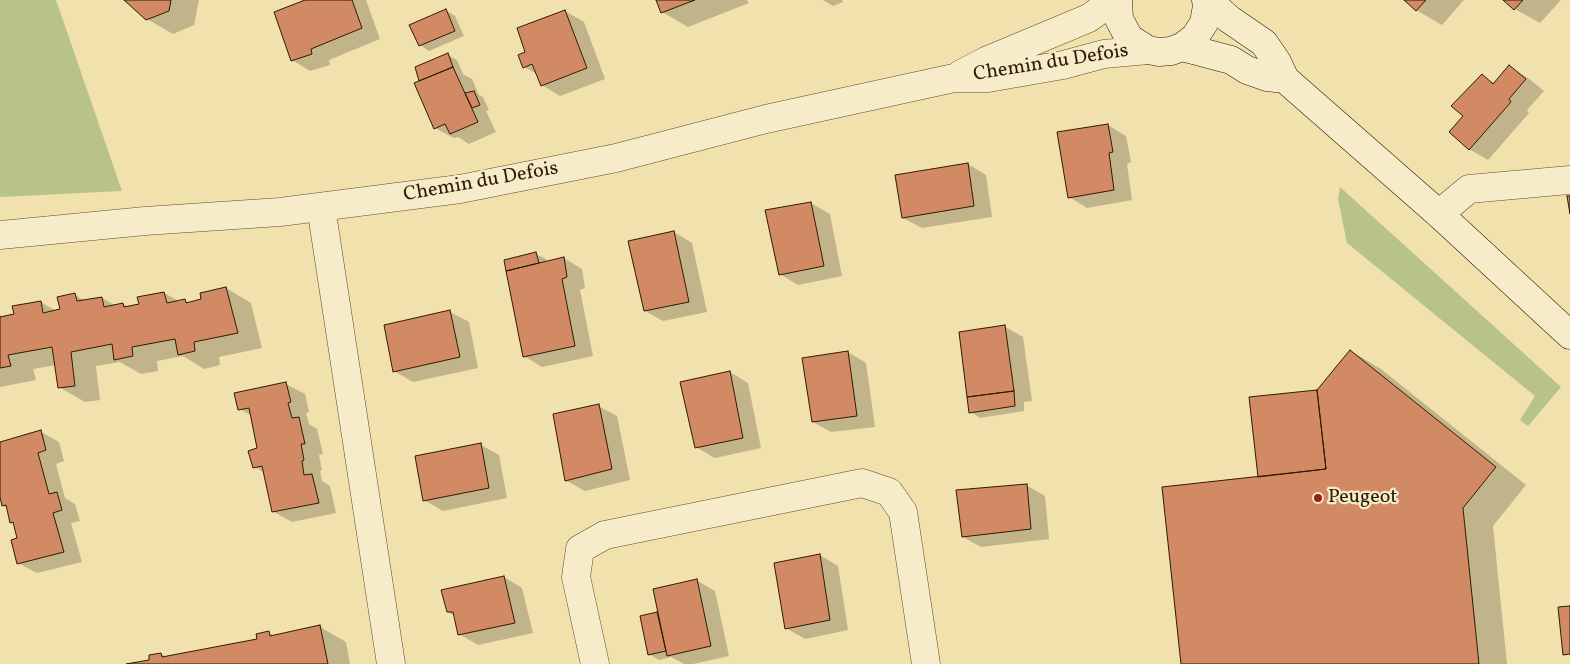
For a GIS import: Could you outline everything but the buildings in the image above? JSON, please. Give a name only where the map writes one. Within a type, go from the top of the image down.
[{"type":"street","points":[[1116,0],[1123,30],[1129,38],[1148,50]]},
{"type":"street","name":"Chemin du Defois","points":[[954,78],[986,61],[1089,18],[1116,0]]},
{"type":"street","points":[[1182,47],[1196,37],[1200,30],[1206,14],[1207,0]]},
{"type":"street","points":[[1207,0],[1229,19],[1264,43],[1277,62],[1285,79],[1439,214],[1570,335]]},
{"type":"street","points":[[1182,47],[1231,60],[1247,70],[1267,77],[1285,79]]},
{"type":"street","name":"Chemin du Defois","points":[[0,234],[145,221],[280,212],[460,189],[616,158],[766,119],[954,78],[988,78],[1063,65],[1104,54],[1148,50],[1159,52],[1171,51],[1182,47]]},
{"type":"street","points":[[1439,214],[1470,190],[1570,180]]},
{"type":"street","points":[[321,207],[391,664]]},
{"type":"street","points":[[595,664],[576,577],[580,549],[605,535],[862,483],[889,492],[903,512],[926,664]]},
{"type":"green space","points":[[0,0],[56,0],[122,191],[0,197]]},
{"type":"green space","points":[[1340,187],[1561,387],[1528,426],[1520,420],[1535,396],[1347,243],[1338,199]]},
{"type":"place","name":"Peugeot","points":[[1318,498]]}]
